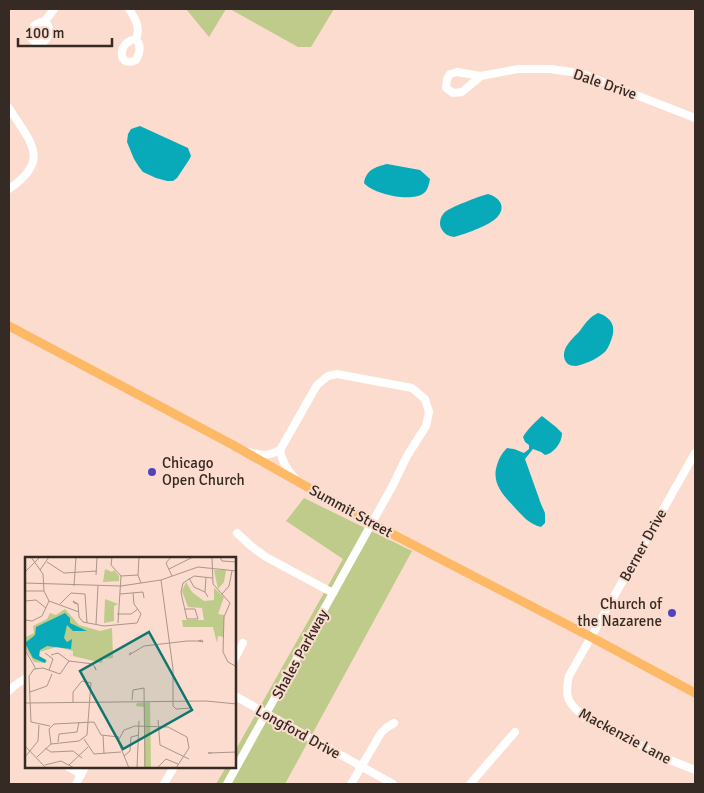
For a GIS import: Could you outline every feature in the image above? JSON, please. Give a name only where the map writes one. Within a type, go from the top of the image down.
[{"type":"main road","name":"Summit Street","points":[[9,326],[233,445],[371,523],[695,693]]},
{"type":"street","points":[[46,21],[54,9]]},
{"type":"street","points":[[129,9],[134,15],[137,24],[138,36],[136,40]]},
{"type":"street","name":"Dale Drive","points":[[481,76],[518,69],[550,69],[583,74],[695,118]]},
{"type":"street","points":[[9,108],[30,140],[34,157],[24,177],[9,189]]},
{"type":"street","points":[[233,445],[261,455],[271,455],[280,450],[317,386],[328,376],[337,374],[412,388],[424,398],[429,412],[426,426],[407,456],[371,523]]},
{"type":"street","points":[[280,450],[282,462],[301,484]]},
{"type":"street","name":"Berner Drive","points":[[591,637],[695,452]]},
{"type":"street","name":"Shales Parkway","points":[[236,768],[371,523]]},
{"type":"street","points":[[237,533],[266,557],[333,593]]},
{"type":"street","name":"Mackenzie Lane","points":[[591,637],[569,676],[566,688],[573,708],[585,717],[670,760],[695,770]]},
{"type":"street","points":[[236,656],[243,643]]},
{"type":"street","points":[[10,685],[25,678]]},
{"type":"street","name":"Longford Drive","points":[[236,697],[394,784]]},
{"type":"street","points":[[352,784],[381,733],[394,723]]},
{"type":"street","points":[[470,784],[515,732]]},
{"type":"street","points":[[164,784],[173,768]]},
{"type":"street","name":"Shales Parkway","points":[[227,784],[236,768]]},
{"type":"street","points":[[76,784],[83,770]]},
{"type":"green space","points":[[186,9],[226,9],[209,37]]},
{"type":"green space","points":[[230,9],[334,9],[311,47],[298,47]]},
{"type":"green space","points":[[304,498],[412,551],[285,784],[216,784],[225,768],[236,768],[236,749],[343,559],[286,521]]},
{"type":"water","points":[[140,126],[188,148],[191,156],[173,181],[156,178],[143,172],[134,159],[127,142],[128,134],[131,129]]},
{"type":"water","points":[[387,164],[420,170],[430,179],[424,193],[411,197],[393,196],[375,191],[364,183],[369,172]]},
{"type":"water","points":[[488,194],[498,199],[502,206],[496,218],[483,226],[454,237],[443,232],[440,223],[444,213],[458,205]]},
{"type":"water","points":[[598,313],[607,318],[612,324],[613,333],[608,348],[596,359],[576,366],[569,365],[564,358],[567,345],[587,321]]},
{"type":"water","points":[[542,416],[562,433],[562,437],[559,444],[551,452],[545,455],[533,449],[525,459],[545,513],[545,523],[541,527],[527,520],[507,499],[497,484],[496,472],[500,458],[507,448],[524,453],[529,449],[529,445],[523,437]]},
{"type":"place","name":"Chicago Open Church","points":[[152,472]]},
{"type":"place","name":"Church of the Nazarene","points":[[672,613]]}]
